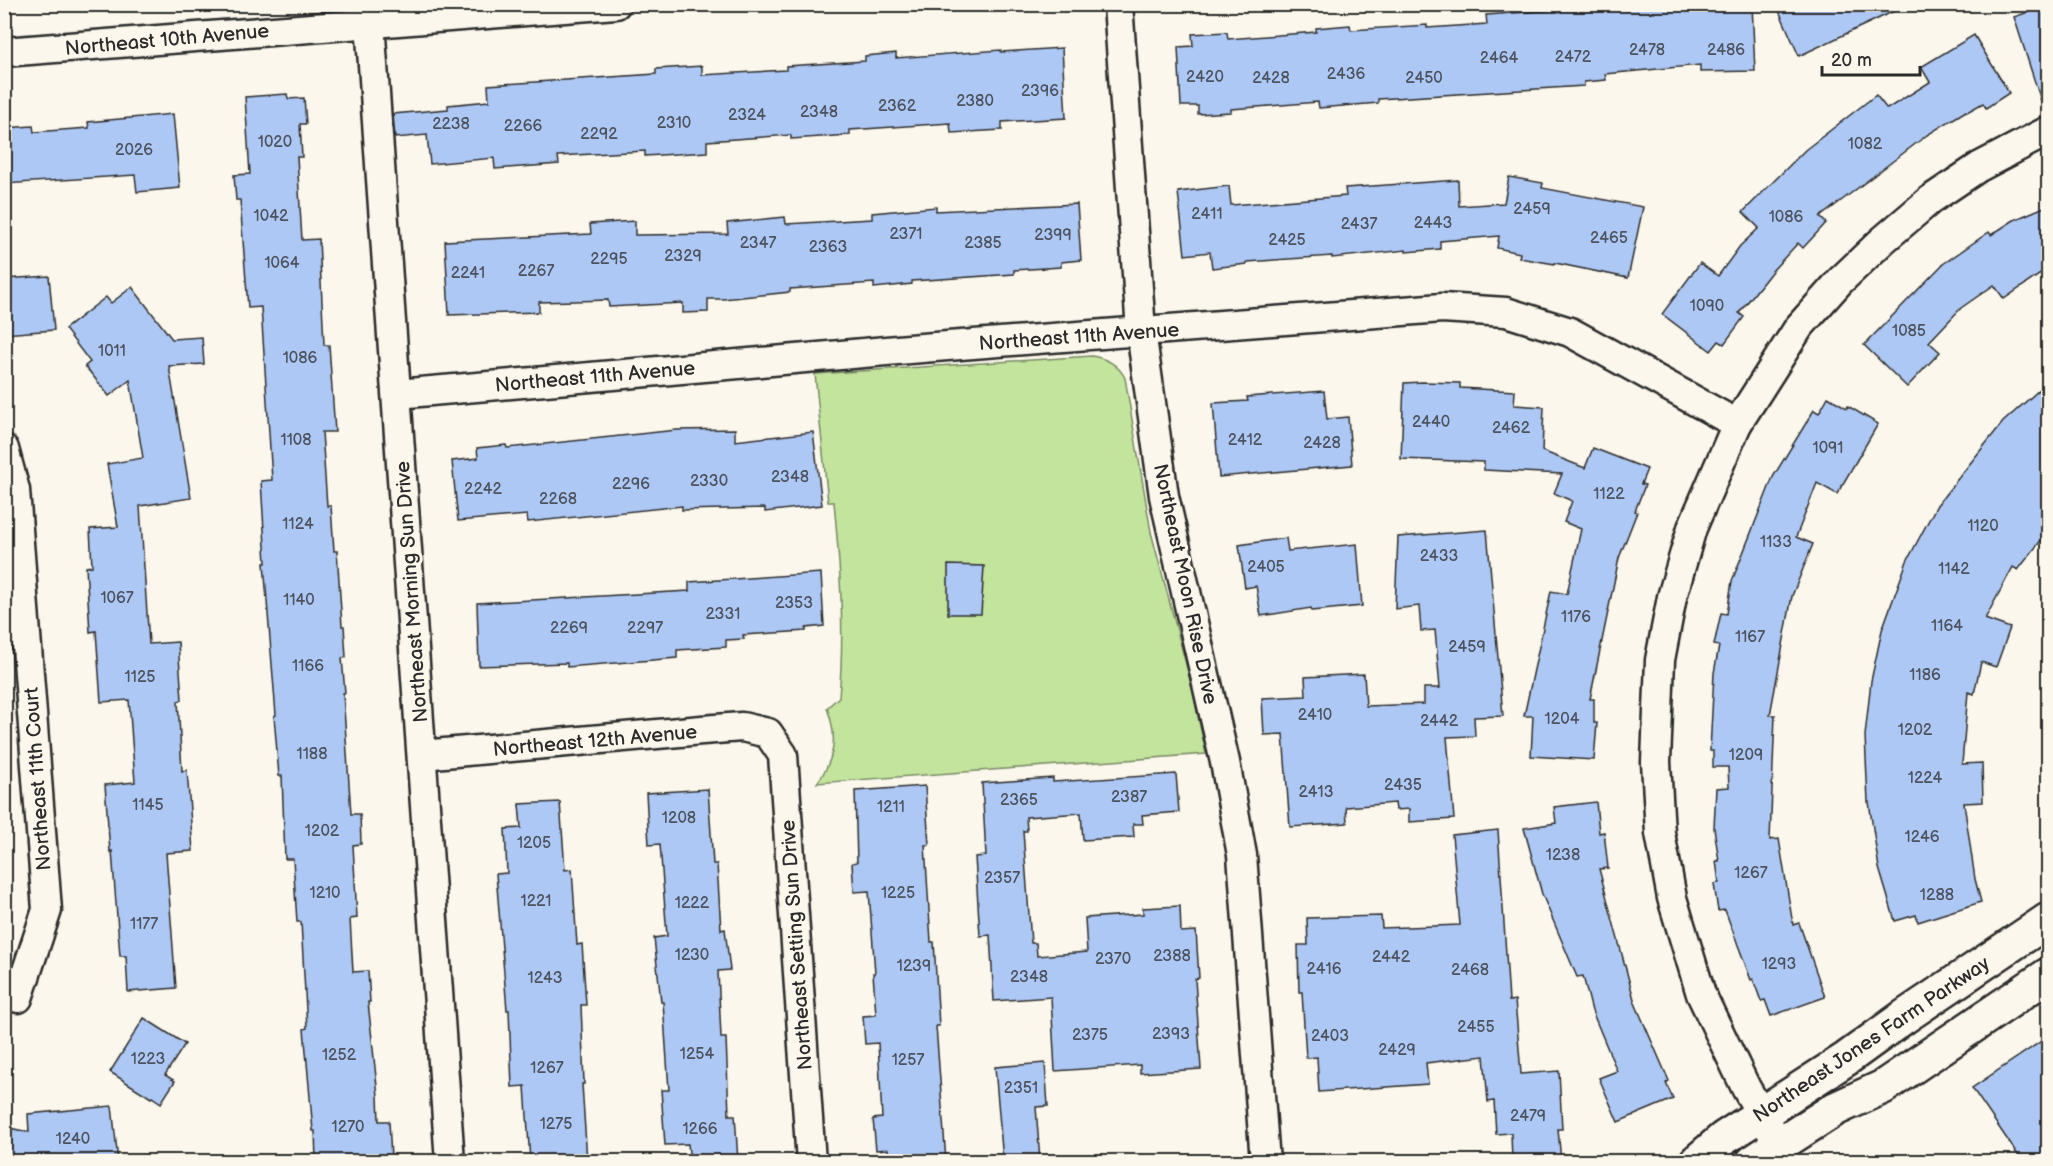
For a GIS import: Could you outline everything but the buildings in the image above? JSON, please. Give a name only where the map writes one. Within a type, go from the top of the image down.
[{"type":"street","name":"Northeast 10th Avenue","points":[[4,52],[616,4]]},
{"type":"street","name":"Northeast Moon Rise Drive","points":[[1118,4],[1141,331],[1164,496],[1222,751],[1242,855],[1265,1161]]},
{"type":"street","name":"Northeast Morning Sun Drive","points":[[370,22],[450,1161]]},
{"type":"street","points":[[1766,1153],[1761,1114],[1701,994],[1672,898],[1660,834],[1656,762],[1660,660],[1672,597],[1692,528],[1737,424],[1799,327],[1840,281],[1930,200],[1979,167],[2049,131]]},
{"type":"street","name":"Northeast 11th Avenue","points":[[397,394],[909,349],[1442,308],[1506,312],[1570,332],[1737,424]]},
{"type":"street","name":"Northeast 11th Court","points":[[4,449],[15,490],[47,910],[18,998]]},
{"type":"street","name":"Northeast 12th Avenue","points":[[422,755],[702,730],[742,728],[768,732]]},
{"type":"street","name":"Northeast Setting Sun Drive","points":[[768,732],[783,754],[811,1161]]},
{"type":"street","name":"Northeast Jones Farm Parkway","points":[[1696,1161],[1724,1138],[1846,1059],[1904,1017],[2049,920]]},
{"type":"street","name":"Northeast Jones Farm Parkway","points":[[1766,1153],[1835,1109],[1882,1087],[2049,975]]},
{"type":"green space","points":[[1092,356],[1112,363],[1125,378],[1151,532],[1191,683],[1206,754],[817,783],[828,765],[833,747],[833,729],[827,708],[839,697],[842,624],[834,502],[828,502],[815,374]]}]
